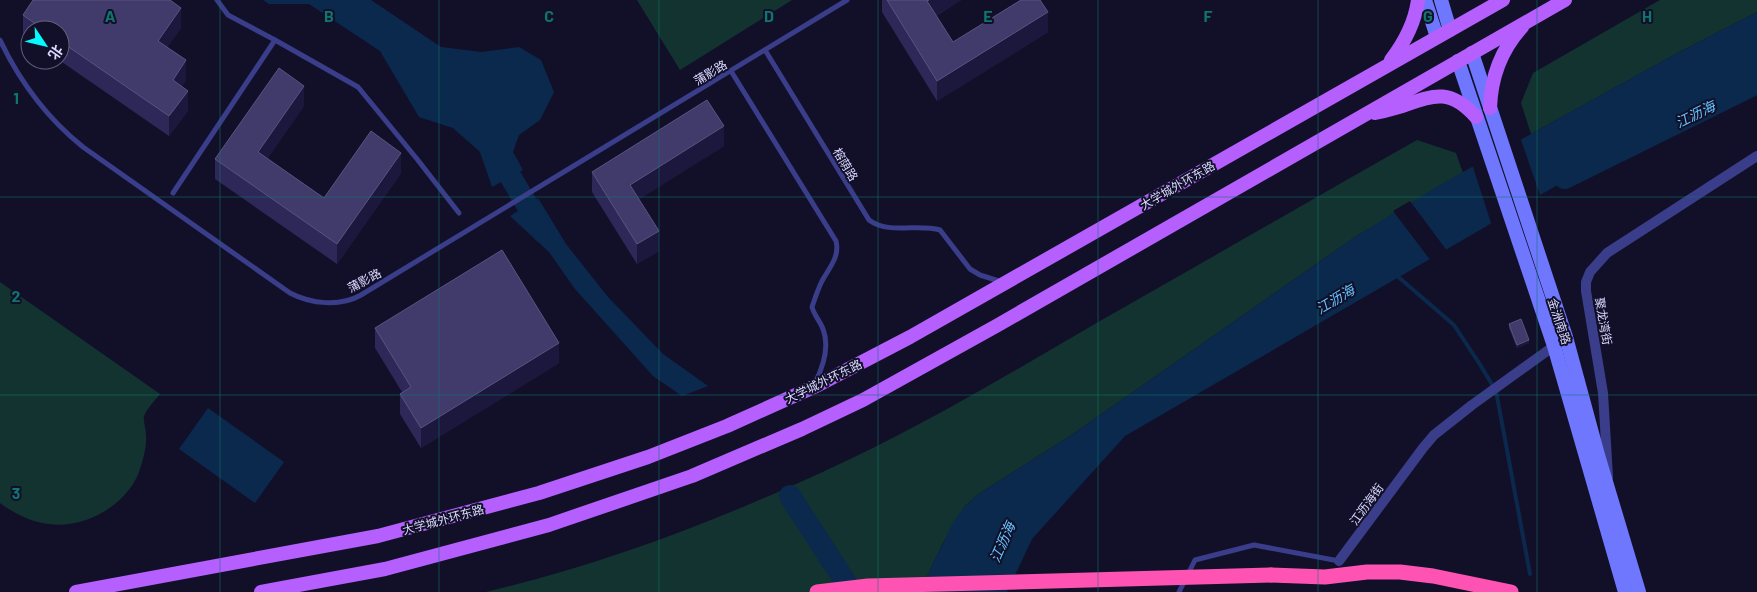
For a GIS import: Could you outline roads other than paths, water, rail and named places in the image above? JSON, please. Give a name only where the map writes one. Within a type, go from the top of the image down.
[{"type":"highway","points":[[817,592],[868,586],[1271,575],[1325,577],[1367,572],[1400,572],[1433,576],[1511,592]]},
{"type":"main road","points":[[1385,66],[1396,54],[1404,39],[1412,22],[1418,0]]},
{"type":"main road","points":[[1425,0],[1437,37]]},
{"type":"main road","points":[[1441,0],[1450,30]]},
{"type":"main road","name":"大学城外环东路","points":[[76,592],[370,538],[468,513],[548,490],[681,444],[744,418],[812,388],[903,341],[1503,0]]},
{"type":"main road","points":[[261,592],[385,569],[468,548],[582,514],[705,471],[778,440],[863,400],[998,325],[1565,0]]},
{"type":"main road","points":[[1490,108],[1492,82],[1498,66],[1506,48],[1527,22]]},
{"type":"main road","name":"金洲南路","points":[[1472,53],[1566,338],[1608,488],[1640,592]]},
{"type":"main road","name":"金洲南路","points":[[1458,61],[1554,346],[1625,592]]},
{"type":"main road","points":[[1362,116],[1392,110],[1427,97],[1437,96],[1457,102],[1476,117]]},
{"type":"street","name":"聚龙湾街","points":[[1608,488],[1603,393],[1586,291],[1586,282],[1590,272],[1607,253],[1623,241],[1757,156]]},
{"type":"street","name":"江沥海街","points":[[1339,561],[1428,441],[1506,379],[1554,346]]},
{"type":"lane","points":[[217,0],[228,15],[358,87],[459,213]]},
{"type":"lane","name":"蒲影路","points":[[0,40],[15,69],[36,100],[74,140],[290,292],[305,299],[323,302],[347,300],[361,295],[847,0]]},
{"type":"lane","points":[[173,193],[275,40]]},
{"type":"lane","name":"榕荫路","points":[[765,50],[869,220],[883,227],[925,227],[940,230],[970,269],[980,275],[1004,283]]},
{"type":"lane","points":[[731,71],[836,241],[837,249],[834,261],[822,282],[812,307],[824,332],[826,348],[822,368],[812,388]]},
{"type":"lane","name":"江沥海街","points":[[1179,592],[1196,560],[1254,545],[1339,561]]},
{"type":"water","points":[[263,0],[371,0],[441,47],[481,52],[519,47],[541,60],[554,92],[540,120],[519,135],[513,152],[523,170],[492,187],[480,152],[453,128],[419,117],[380,51],[309,4],[269,4]]},
{"type":"water","points":[[1757,12],[1757,87],[1642,136],[1125,436],[1032,539],[1007,592],[919,592],[954,521],[965,506],[980,493],[1070,436],[1355,237],[1438,186],[1672,56]]},
{"type":"water","points":[[538,198],[566,244],[608,297],[663,354],[708,386],[682,396],[653,376],[575,289],[549,252],[510,216]]},
{"type":"water","points":[[208,408],[284,462],[255,503],[179,449]]},
{"type":"waterway","name":"江沥海","points":[[1565,178],[1757,83]]},
{"type":"waterway","points":[[496,152],[543,232]]},
{"type":"waterway","points":[[1396,275],[1454,325],[1496,391],[1530,574]]},
{"type":"waterway","points":[[790,496],[852,592]]}]
